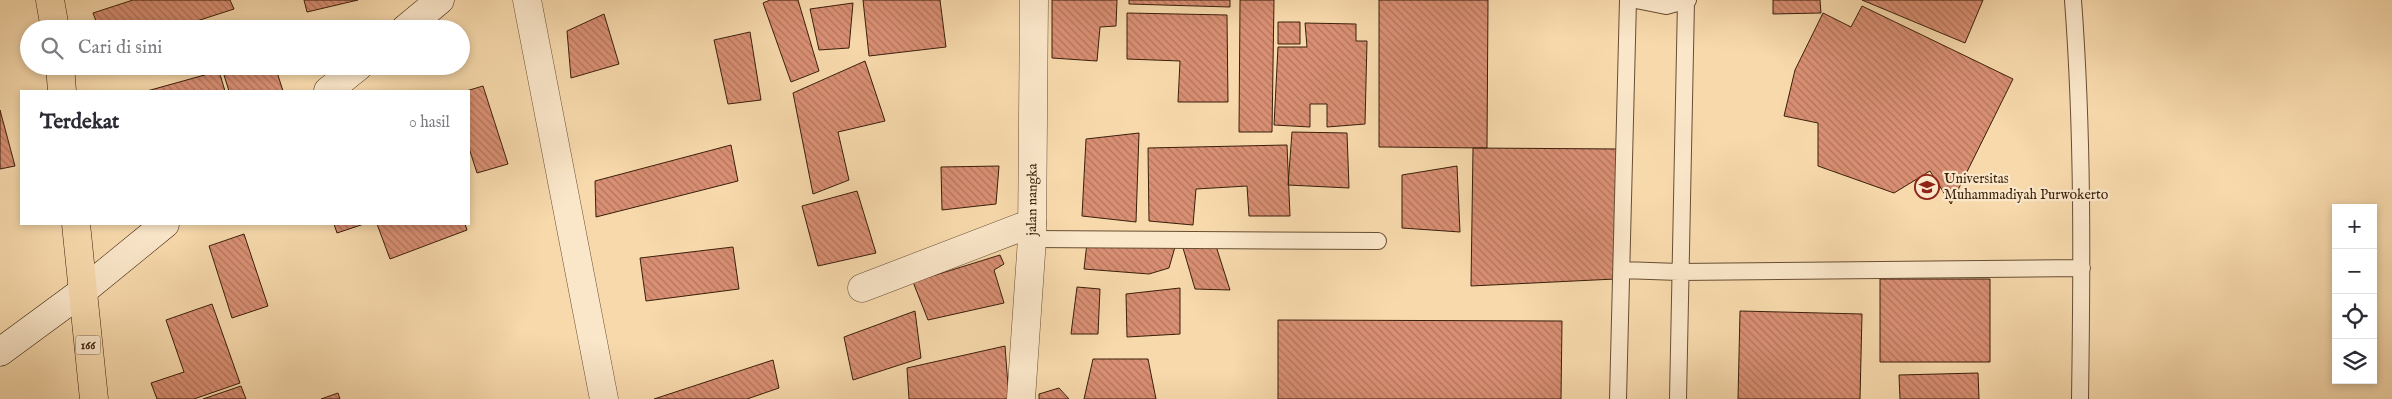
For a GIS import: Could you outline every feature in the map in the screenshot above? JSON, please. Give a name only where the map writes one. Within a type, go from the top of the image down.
[{"type":"main road","points":[[50,0],[53,20]]},
{"type":"main road","points":[[61,75],[62,90]]},
{"type":"main road","name":"166","points":[[76,225],[94,399]]},
{"type":"street","points":[[416,20],[440,0]]},
{"type":"street","points":[[527,0],[604,399]]},
{"type":"street","name":"jalan nangka","points":[[1021,399],[1032,231],[1034,0]]},
{"type":"street","points":[[329,90],[348,75]]},
{"type":"street","points":[[0,352],[82,291],[164,225]]},
{"type":"street","points":[[862,288],[1032,231]]},
{"type":"lane","points":[[1618,399],[1628,0]]},
{"type":"lane","points":[[1636,0],[1666,6],[1687,0],[1679,272],[1678,399]]},
{"type":"lane","points":[[2073,0],[2079,75],[2082,268],[2080,399]]},
{"type":"lane","points":[[1032,231],[1378,241]]},
{"type":"lane","points":[[1622,270],[1679,272],[2082,268]]},
{"type":"building","points":[[133,0],[230,0],[234,9],[200,20],[96,20],[93,13]]},
{"type":"building","points":[[304,0],[358,0],[307,12]]},
{"type":"building","points":[[770,0],[798,0],[819,71],[791,82],[763,3]]},
{"type":"building","points":[[863,0],[940,0],[946,47],[869,56]]},
{"type":"building","points":[[1052,0],[1117,0],[1116,26],[1100,27],[1097,61],[1052,58]]},
{"type":"building","points":[[1129,0],[1230,0],[1230,7],[1129,4]]},
{"type":"building","points":[[1240,0],[1274,0],[1272,132],[1239,132]]},
{"type":"building","points":[[1379,0],[1488,0],[1487,148],[1379,147]]},
{"type":"building","points":[[1773,0],[1820,0],[1821,13],[1773,14]]},
{"type":"building","points":[[1862,0],[1983,0],[1965,43]]},
{"type":"building","points":[[853,3],[849,48],[819,50],[810,9]]},
{"type":"building","points":[[1862,6],[2013,79],[1951,204],[1930,171],[1894,193],[1818,166],[1818,123],[1784,116],[1795,70],[1823,13],[1851,27]]},
{"type":"building","points":[[1127,13],[1227,15],[1228,102],[1178,102],[1180,61],[1127,59]]},
{"type":"building","points":[[604,14],[619,64],[571,78],[567,31]]},
{"type":"building","points":[[1278,22],[1300,22],[1300,44],[1278,44]]},
{"type":"building","points":[[1305,23],[1356,24],[1356,41],[1367,41],[1365,124],[1327,127],[1327,104],[1310,104],[1310,127],[1274,125],[1278,47],[1307,47]]},
{"type":"building","points":[[750,32],[761,100],[728,104],[714,40]]},
{"type":"building","points":[[865,61],[885,121],[838,132],[849,180],[813,194],[793,93]]},
{"type":"building","points":[[205,75],[220,75],[225,90],[151,90]]},
{"type":"building","points":[[224,75],[278,75],[283,90],[229,90]]},
{"type":"building","points":[[483,86],[508,164],[477,173],[470,151],[469,90]]},
{"type":"building","points":[[0,110],[15,166],[0,169]]},
{"type":"building","points":[[1292,132],[1347,133],[1349,188],[1288,185]]},
{"type":"building","points":[[1139,133],[1136,222],[1082,216],[1086,139]]},
{"type":"building","points":[[731,145],[738,181],[596,217],[595,181]]},
{"type":"building","points":[[1287,145],[1290,216],[1249,216],[1247,186],[1196,189],[1193,225],[1149,221],[1148,148]]},
{"type":"building","points":[[1473,148],[1619,149],[1615,279],[1471,286]]},
{"type":"building","points":[[999,166],[996,204],[942,210],[941,167]]},
{"type":"building","points":[[1457,166],[1460,232],[1402,228],[1402,175]]},
{"type":"building","points":[[857,191],[876,253],[818,266],[802,206]]},
{"type":"building","points":[[334,225],[361,225],[337,233]]},
{"type":"building","points":[[377,225],[465,225],[467,230],[390,259]]},
{"type":"building","points":[[244,234],[268,306],[232,318],[209,246]]},
{"type":"building","points":[[1087,243],[1175,247],[1169,268],[1149,274],[1084,269]]},
{"type":"building","points":[[1216,246],[1230,290],[1195,289],[1183,248]]},
{"type":"building","points":[[733,247],[739,289],[646,301],[640,258]]},
{"type":"building","points":[[1000,255],[1004,264],[994,270],[1004,303],[928,320],[913,282]]},
{"type":"building","points":[[1880,279],[1990,279],[1990,362],[1880,362]]},
{"type":"building","points":[[1077,287],[1100,289],[1098,334],[1071,334]]},
{"type":"building","points":[[1180,288],[1180,334],[1127,337],[1126,294]]},
{"type":"building","points":[[212,304],[240,383],[194,399],[157,399],[151,383],[184,372],[166,320]]},
{"type":"building","points":[[915,311],[921,358],[853,380],[844,337]]},
{"type":"building","points":[[1740,311],[1862,314],[1860,399],[1738,399]]},
{"type":"building","points":[[1278,320],[1562,321],[1561,399],[1278,399]]},
{"type":"building","points":[[1005,346],[1009,399],[909,399],[907,368]]},
{"type":"building","points":[[1093,359],[1148,359],[1156,399],[1084,399]]},
{"type":"building","points":[[773,360],[779,388],[747,399],[654,399]]},
{"type":"building","points":[[1978,373],[1979,399],[1900,399],[1899,375]]},
{"type":"building","points":[[241,386],[246,399],[203,399]]},
{"type":"building","points":[[1059,388],[1069,399],[1039,399],[1039,394]]},
{"type":"building","points":[[338,393],[340,399],[321,399]]},
{"type":"place","name":"Universitas Muhammadiyah Purwokerto","points":[[1927,187]]}]
